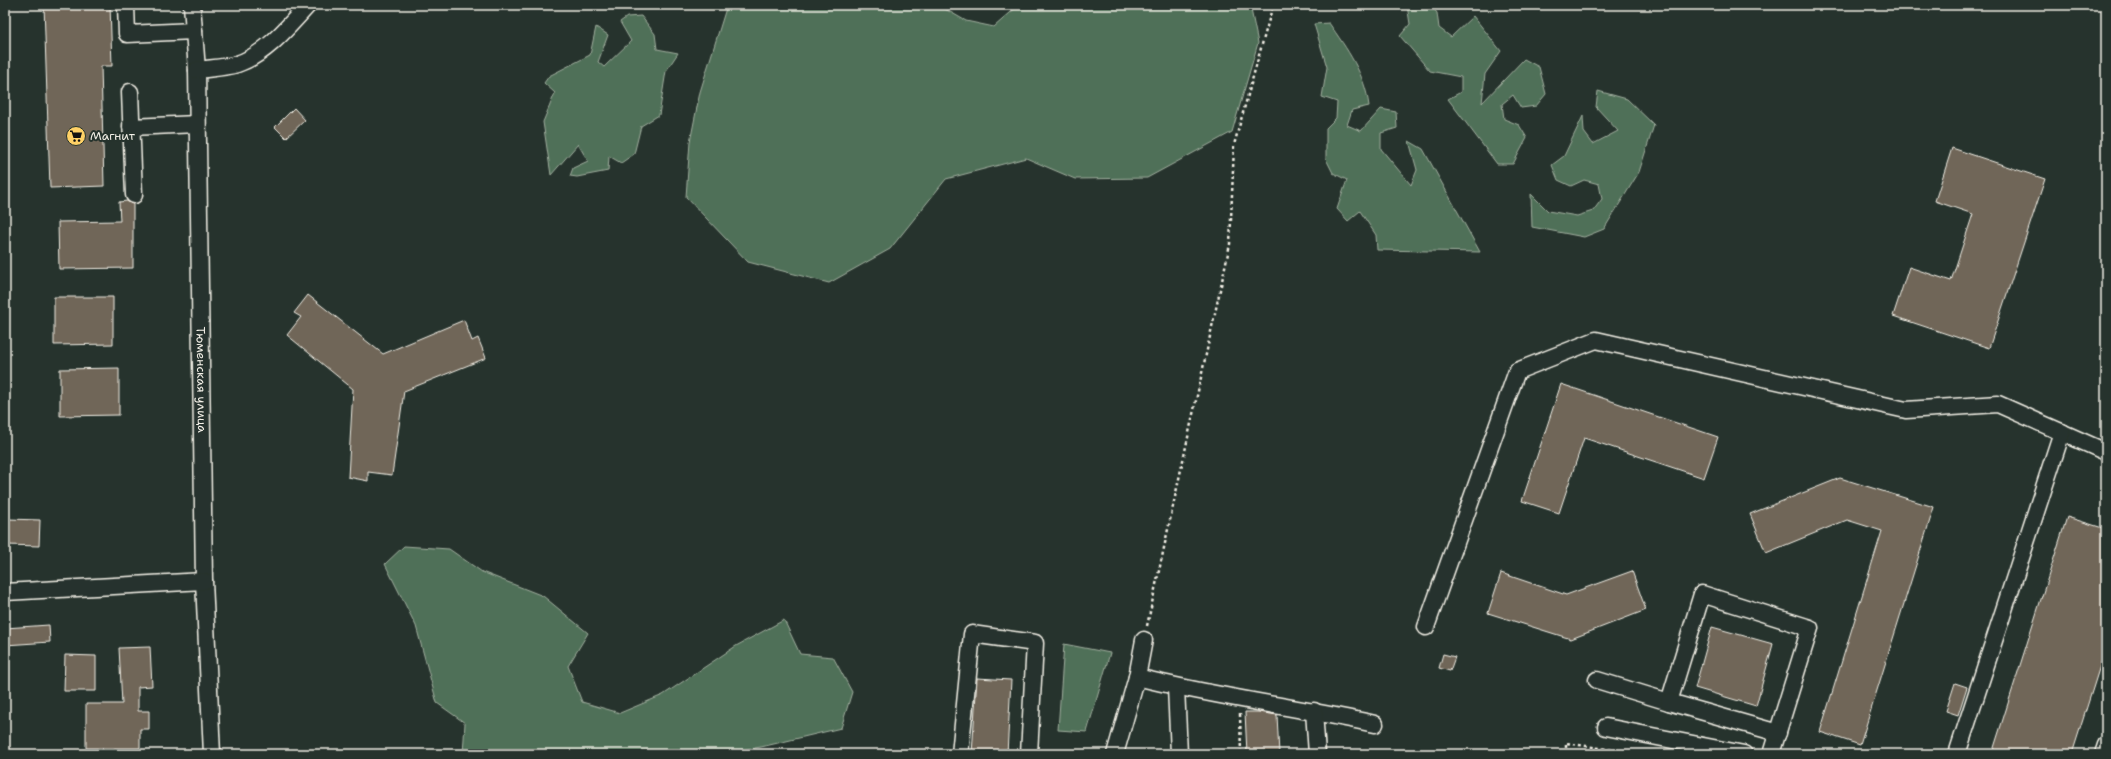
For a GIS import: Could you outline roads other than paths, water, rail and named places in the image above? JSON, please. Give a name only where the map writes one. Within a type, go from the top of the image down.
[{"type":"street","points":[[126,5],[127,34],[194,31]]},
{"type":"street","name":"Тюменская улица","points":[[192,5],[197,70],[204,581],[212,754]]},
{"type":"street","points":[[197,70],[236,64],[249,59],[271,41],[308,5]]},
{"type":"street","points":[[130,92],[134,195]]},
{"type":"street","points":[[131,127],[197,124]]},
{"type":"street","points":[[1426,627],[1517,371],[1596,340],[1906,410],[1998,404],[2106,452]]},
{"type":"street","points":[[1957,754],[2062,432]]},
{"type":"street","points":[[5,592],[204,581]]},
{"type":"street","points":[[1669,702],[1702,594],[1810,628],[1771,754]]},
{"type":"street","points":[[960,754],[972,634],[1035,643],[1029,754]]},
{"type":"street","points":[[1115,754],[1137,677],[1144,640]]},
{"type":"street","points":[[1137,677],[1176,687],[1314,711],[1375,724]]},
{"type":"street","points":[[1597,680],[1778,733]]},
{"type":"street","points":[[1176,687],[1178,754]]},
{"type":"street","points":[[1314,711],[1317,754]]},
{"type":"street","points":[[1606,727],[1744,754]]},
{"type":"street","points":[[2103,754],[2106,745]]},
{"type":"place","name":"Магнит","points":[[76,136]]}]
